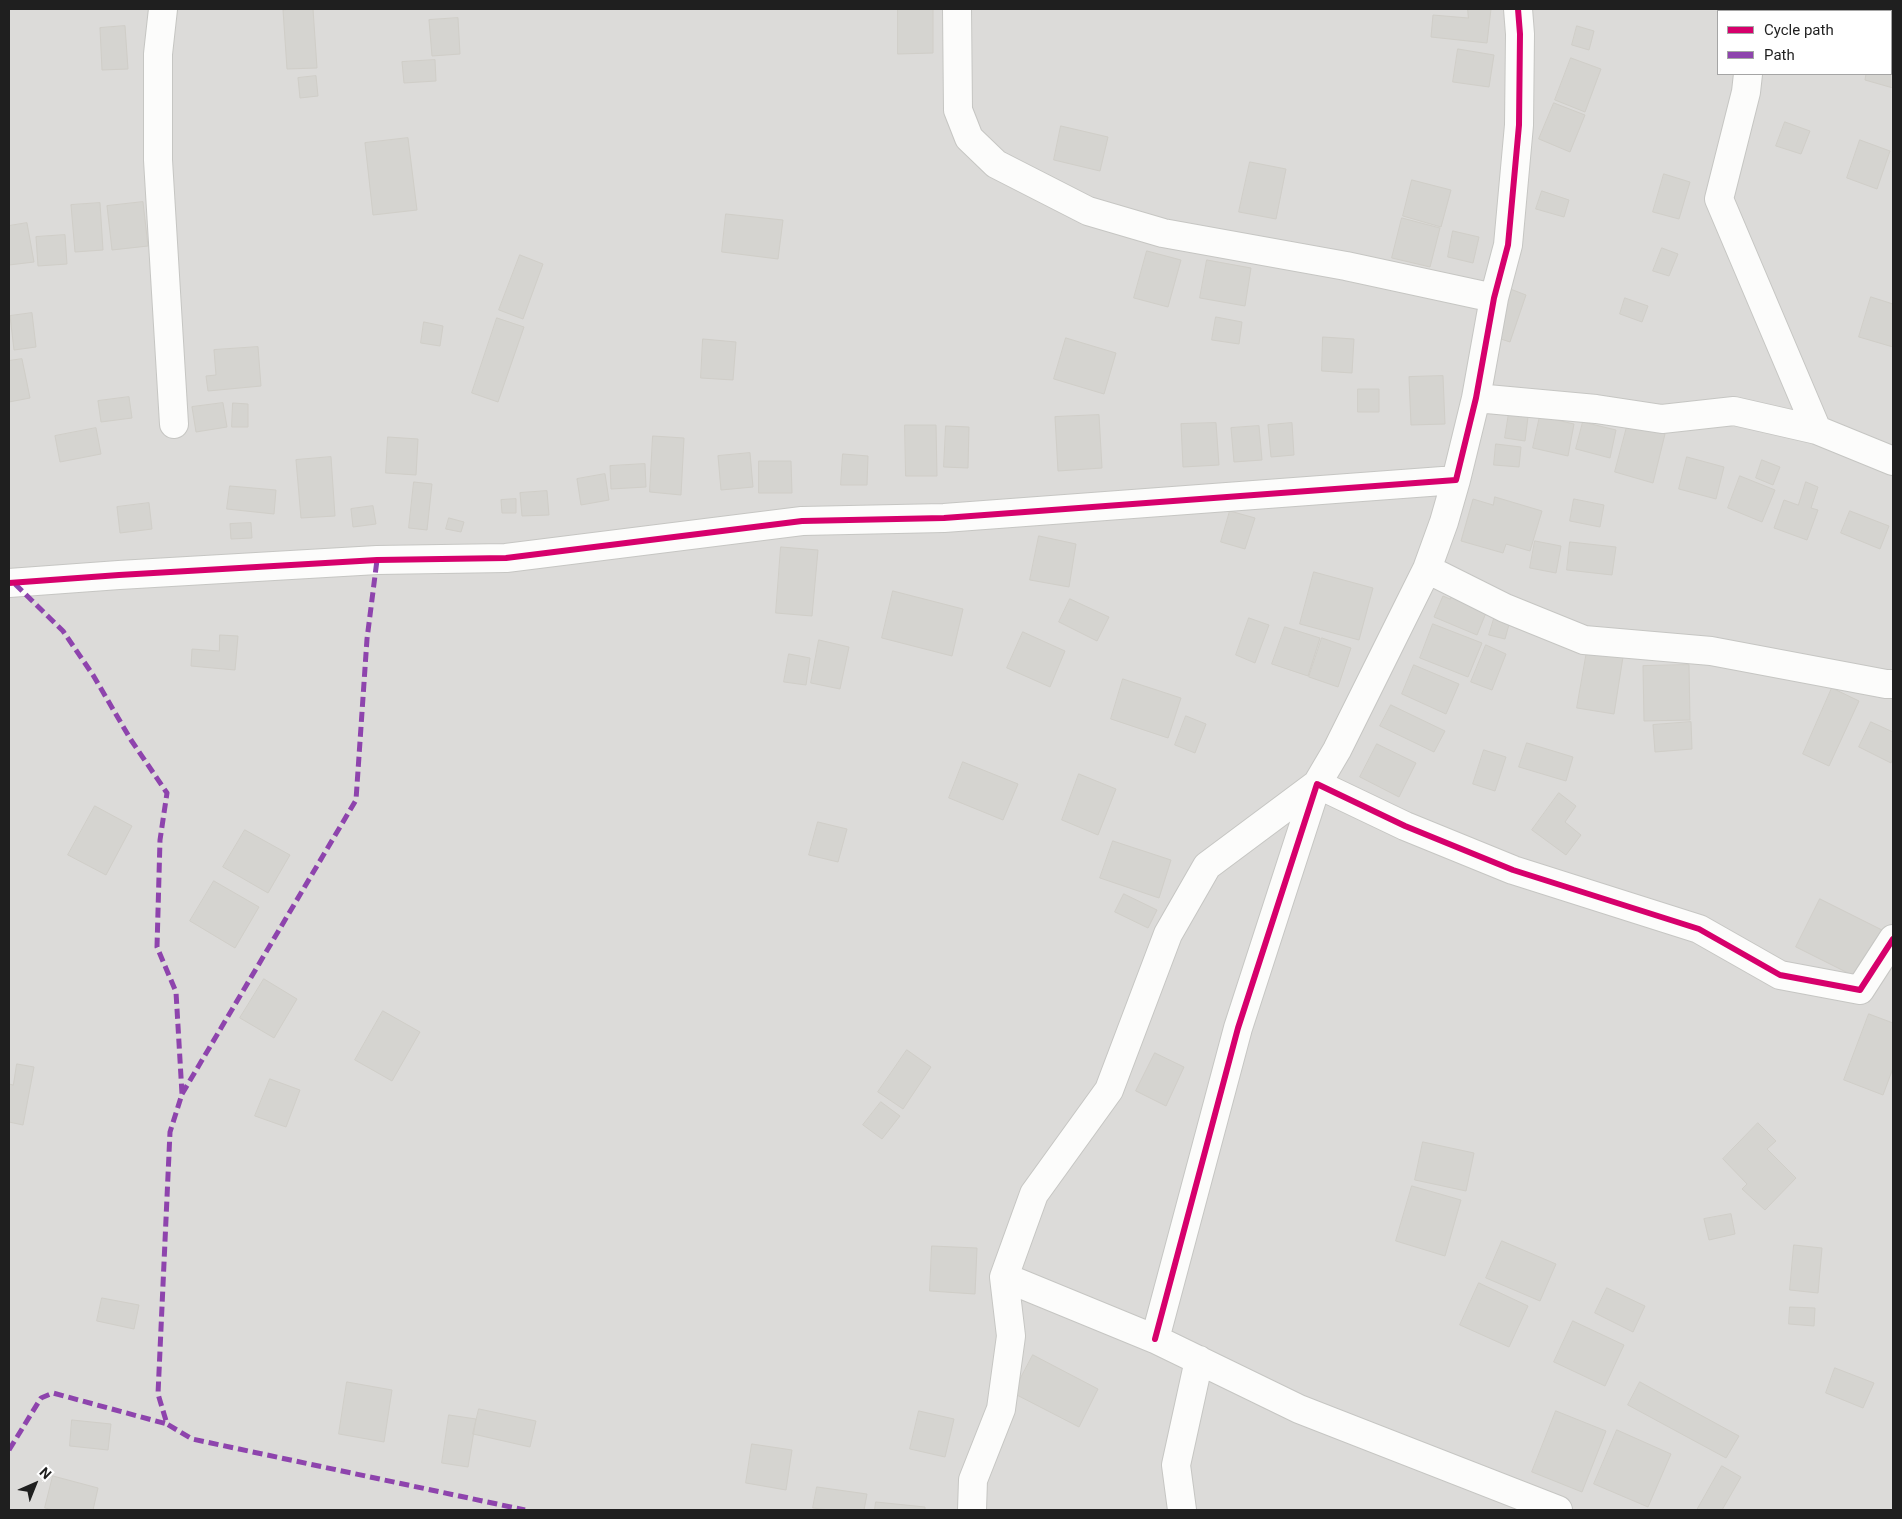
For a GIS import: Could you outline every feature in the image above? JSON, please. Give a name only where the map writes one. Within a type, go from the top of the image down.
[{"type":"street","points":[[163,9],[158,54],[158,160],[174,424]]},
{"type":"street","points":[[957,9],[958,110],[969,138],[996,164],[1088,211],[1163,233],[1346,266],[1494,298]]},
{"type":"street","points":[[1154,1338],[1238,1028],[1317,784],[1337,750],[1427,569],[1444,522],[1456,480],[1476,398],[1494,298],[1508,245],[1519,125],[1520,44],[1518,9]]},
{"type":"street","points":[[1748,75],[1746,92],[1719,199],[1817,430]]},
{"type":"street","points":[[1476,398],[1596,408],[1662,419],[1734,411],[1817,430],[1893,461]]},
{"type":"street","points":[[9,583],[377,560],[506,558],[802,521],[944,518],[1456,480]]},
{"type":"street","points":[[1427,569],[1505,608],[1584,640],[1711,651],[1893,684]]},
{"type":"street","points":[[1317,784],[1405,826],[1513,870],[1698,929],[1780,975],[1860,990],[1893,940]]},
{"type":"street","points":[[972,1510],[973,1480],[1001,1409],[1011,1336],[1004,1277],[1034,1194],[1109,1090],[1168,934],[1207,866],[1317,784]]},
{"type":"street","points":[[1004,1277],[1154,1338],[1299,1409],[1558,1510]]},
{"type":"street","points":[[1182,1510],[1176,1465],[1199,1360]]},
{"type":"shaded area","points":[[9,9],[1893,9],[1893,1510],[9,1510]]},
{"type":"building","points":[[313,9],[317,68],[287,69],[283,10]]},
{"type":"building","points":[[898,9],[933,9],[933,53],[898,54]]},
{"type":"building","points":[[1468,9],[1491,9],[1487,43],[1431,37],[1433,15],[1468,18]]},
{"type":"building","points":[[1782,9],[1819,9],[1818,10]]},
{"type":"building","points":[[458,18],[460,54],[432,56],[429,20]]},
{"type":"building","points":[[125,26],[128,69],[102,70],[100,28]]},
{"type":"building","points":[[1577,26],[1594,31],[1589,50],[1572,45]]},
{"type":"building","points":[[1458,49],[1494,55],[1489,87],[1453,82]]},
{"type":"building","points":[[1571,58],[1601,69],[1585,112],[1555,100]]},
{"type":"building","points":[[435,60],[436,81],[404,83],[402,62]]},
{"type":"building","points":[[1892,72],[1893,88],[1865,80],[1866,75],[1892,75]]},
{"type":"building","points":[[316,76],[318,96],[300,98],[298,78]]},
{"type":"building","points":[[1554,103],[1585,115],[1570,152],[1539,139]]},
{"type":"building","points":[[1785,122],[1810,131],[1801,154],[1776,146]]},
{"type":"building","points":[[1061,126],[1108,137],[1100,171],[1054,160]]},
{"type":"building","points":[[408,138],[417,210],[373,215],[365,143]]},
{"type":"building","points":[[1860,140],[1890,151],[1877,189],[1847,178]]},
{"type":"building","points":[[1250,162],[1286,169],[1276,219],[1239,212]]},
{"type":"building","points":[[1664,174],[1690,182],[1679,219],[1653,212]]},
{"type":"building","points":[[1412,180],[1451,190],[1441,227],[1403,216]]},
{"type":"building","points":[[1542,191],[1569,200],[1564,217],[1536,209]]},
{"type":"building","points":[[143,202],[148,246],[112,250],[107,206]]},
{"type":"building","points":[[100,203],[103,250],[75,252],[71,205]]},
{"type":"building","points":[[726,214],[783,220],[778,259],[722,252]]},
{"type":"building","points":[[1402,218],[1440,228],[1430,267],[1392,258]]},
{"type":"building","points":[[27,223],[34,262],[9,265],[9,226]]},
{"type":"building","points":[[1453,231],[1479,237],[1473,263],[1448,257]]},
{"type":"building","points":[[65,235],[67,264],[38,266],[36,237]]},
{"type":"building","points":[[1662,248],[1678,254],[1669,276],[1653,271]]},
{"type":"building","points":[[1147,251],[1181,260],[1168,307],[1134,298]]},
{"type":"building","points":[[520,255],[543,264],[523,319],[499,310]]},
{"type":"building","points":[[1207,260],[1251,268],[1245,306],[1200,298]]},
{"type":"building","points":[[1505,287],[1526,295],[1510,342],[1489,335]]},
{"type":"building","points":[[1871,297],[1893,304],[1893,347],[1859,337]]},
{"type":"building","points":[[1625,298],[1648,306],[1642,322],[1620,314]]},
{"type":"building","points":[[32,313],[36,347],[14,350],[10,316]]},
{"type":"building","points":[[1216,317],[1242,322],[1239,344],[1212,340]]},
{"type":"building","points":[[497,318],[524,327],[498,402],[472,393]]},
{"type":"building","points":[[424,322],[443,326],[440,346],[421,343]]},
{"type":"building","points":[[1323,337],[1354,339],[1352,373],[1322,371]]},
{"type":"building","points":[[1066,338],[1116,353],[1104,394],[1054,379]]},
{"type":"building","points":[[703,339],[736,342],[733,380],[701,378]]},
{"type":"building","points":[[258,347],[261,386],[208,391],[206,376],[216,375],[214,350]]},
{"type":"building","points":[[22,359],[30,398],[9,402],[9,361]]},
{"type":"building","points":[[1443,376],[1445,424],[1411,425],[1409,377]]},
{"type":"building","points":[[1358,389],[1379,389],[1379,412],[1358,412]]},
{"type":"building","points":[[129,397],[132,418],[101,422],[98,401]]},
{"type":"building","points":[[223,403],[227,427],[196,432],[192,407]]},
{"type":"building","points":[[233,403],[248,404],[248,427],[232,427]]},
{"type":"building","points":[[1509,413],[1528,417],[1525,441],[1505,438]]},
{"type":"building","points":[[1099,415],[1102,468],[1058,471],[1055,417]]},
{"type":"building","points":[[1540,416],[1574,424],[1568,456],[1533,448]]},
{"type":"building","points":[[1583,422],[1616,430],[1610,458],[1576,449]]},
{"type":"building","points":[[1216,423],[1219,465],[1183,467],[1181,424]]},
{"type":"building","points":[[1292,423],[1294,455],[1271,457],[1268,425]]},
{"type":"building","points":[[1628,423],[1665,434],[1653,483],[1615,472]]},
{"type":"building","points":[[905,425],[936,425],[937,476],[906,476]]},
{"type":"building","points":[[946,426],[969,427],[968,468],[944,467]]},
{"type":"building","points":[[1259,426],[1262,460],[1234,462],[1231,428]]},
{"type":"building","points":[[96,428],[101,454],[60,462],[55,436]]},
{"type":"building","points":[[653,436],[684,438],[681,495],[650,492]]},
{"type":"building","points":[[388,437],[418,439],[416,475],[386,473]]},
{"type":"building","points":[[1496,444],[1521,447],[1519,467],[1494,465]]},
{"type":"building","points":[[750,453],[753,487],[721,490],[718,456]]},
{"type":"building","points":[[843,454],[868,456],[867,485],[841,485]]},
{"type":"building","points":[[331,457],[335,516],[301,518],[296,460]]},
{"type":"building","points":[[1687,457],[1724,467],[1716,499],[1679,489]]},
{"type":"building","points":[[1762,460],[1780,467],[1773,485],[1756,478]]},
{"type":"building","points":[[759,461],[791,461],[792,493],[759,493]]},
{"type":"building","points":[[645,464],[646,487],[611,489],[610,466]]},
{"type":"building","points":[[605,474],[609,500],[581,505],[577,479]]},
{"type":"building","points":[[1740,476],[1775,490],[1762,522],[1728,508]]},
{"type":"building","points":[[414,482],[432,484],[427,530],[409,528]]},
{"type":"building","points":[[1806,482],[1818,487],[1811,508],[1818,510],[1807,540],[1774,528],[1784,500],[1798,505]]},
{"type":"building","points":[[230,486],[276,490],[274,514],[227,509]]},
{"type":"building","points":[[547,491],[549,515],[522,516],[520,493]]},
{"type":"building","points":[[1495,497],[1542,511],[1530,551],[1506,544],[1503,553],[1461,541],[1473,499],[1493,505]]},
{"type":"building","points":[[516,499],[516,513],[502,513],[501,500]]},
{"type":"building","points":[[1574,499],[1604,505],[1600,527],[1570,521]]},
{"type":"building","points":[[149,503],[152,529],[120,533],[117,507]]},
{"type":"building","points":[[373,506],[376,524],[353,527],[351,509]]},
{"type":"building","points":[[1230,511],[1255,518],[1245,549],[1221,542]]},
{"type":"building","points":[[1850,511],[1889,526],[1880,549],[1841,533]]},
{"type":"building","points":[[449,518],[464,522],[461,532],[446,529]]},
{"type":"building","points":[[251,523],[252,538],[231,539],[230,524]]},
{"type":"building","points":[[1039,536],[1076,544],[1069,587],[1030,580]]},
{"type":"building","points":[[1535,541],[1561,546],[1556,573],[1530,568]]},
{"type":"building","points":[[1570,542],[1616,547],[1612,575],[1567,570]]},
{"type":"building","points":[[781,547],[818,550],[812,616],[776,613]]},
{"type":"building","points":[[1314,572],[1373,588],[1359,640],[1300,624]]},
{"type":"building","points":[[1456,583],[1492,598],[1477,635],[1434,617],[1443,596],[1450,599]]},
{"type":"building","points":[[893,591],[963,609],[952,656],[882,638]]},
{"type":"building","points":[[1070,599],[1109,617],[1097,641],[1059,622]]},
{"type":"building","points":[[1498,606],[1513,610],[1505,639],[1489,635]]},
{"type":"building","points":[[1249,618],[1269,625],[1255,663],[1236,655]]},
{"type":"building","points":[[1433,624],[1482,643],[1468,677],[1420,658]]},
{"type":"building","points":[[1285,627],[1320,638],[1308,676],[1272,664]]},
{"type":"building","points":[[1023,632],[1065,651],[1050,687],[1007,668]]},
{"type":"building","points":[[220,635],[238,636],[235,670],[191,666],[192,649],[219,651]]},
{"type":"building","points":[[1322,638],[1351,648],[1338,687],[1309,677]]},
{"type":"building","points":[[819,640],[849,647],[840,689],[811,683]]},
{"type":"building","points":[[1486,645],[1506,654],[1492,690],[1471,682]]},
{"type":"building","points":[[1587,651],[1623,657],[1614,714],[1577,708]]},
{"type":"building","points":[[789,654],[810,658],[806,685],[784,682]]},
{"type":"building","points":[[1414,665],[1459,684],[1446,714],[1402,694]]},
{"type":"building","points":[[1689,665],[1690,720],[1644,721],[1643,666]]},
{"type":"building","points":[[1123,679],[1181,698],[1168,738],[1111,719]]},
{"type":"building","points":[[1832,688],[1859,701],[1829,766],[1803,754]]},
{"type":"building","points":[[1391,705],[1445,731],[1434,752],[1380,726]]},
{"type":"building","points":[[1186,716],[1206,724],[1195,753],[1175,745]]},
{"type":"building","points":[[1691,722],[1692,749],[1655,752],[1653,725]]},
{"type":"building","points":[[1871,722],[1893,732],[1893,758],[1891,763],[1859,747]]},
{"type":"building","points":[[1527,743],[1573,757],[1566,781],[1519,767]]},
{"type":"building","points":[[1377,744],[1416,763],[1399,797],[1360,777]]},
{"type":"building","points":[[1484,750],[1506,757],[1495,791],[1473,784]]},
{"type":"building","points":[[963,762],[1018,784],[1003,820],[949,798]]},
{"type":"building","points":[[1079,774],[1116,789],[1098,835],[1062,820]]},
{"type":"building","points":[[1559,793],[1576,806],[1565,822],[1581,835],[1566,855],[1532,830]]},
{"type":"building","points":[[95,806],[132,826],[106,875],[68,855]]},
{"type":"building","points":[[818,822],[847,829],[838,862],[809,855]]},
{"type":"building","points":[[245,830],[290,855],[268,893],[223,867]]},
{"type":"building","points":[[1113,841],[1171,860],[1159,898],[1100,878]]},
{"type":"building","points":[[214,881],[259,907],[235,948],[190,921]]},
{"type":"building","points":[[1124,894],[1157,910],[1148,928],[1115,912]]},
{"type":"building","points":[[1820,899],[1882,930],[1858,978],[1796,947]]},
{"type":"building","points":[[264,979],[297,999],[274,1038],[240,1018]]},
{"type":"building","points":[[383,1011],[420,1032],[392,1081],[355,1060]]},
{"type":"building","points":[[1869,1014],[1893,1023],[1893,1068],[1883,1095],[1844,1080]]},
{"type":"building","points":[[907,1050],[931,1067],[903,1109],[878,1092]]},
{"type":"building","points":[[1155,1053],[1184,1067],[1166,1106],[1136,1091]]},
{"type":"building","points":[[17,1064],[34,1067],[23,1125],[9,1122],[9,1084],[13,1085]]},
{"type":"building","points":[[270,1079],[300,1090],[286,1127],[255,1116]]},
{"type":"building","points":[[881,1102],[900,1116],[882,1139],[863,1125]]},
{"type":"building","points":[[1758,1123],[1776,1141],[1767,1149],[1796,1178],[1765,1210],[1742,1189],[1747,1184],[1723,1159]]},
{"type":"building","points":[[1423,1142],[1474,1153],[1466,1191],[1415,1180]]},
{"type":"building","points":[[1412,1186],[1461,1200],[1445,1256],[1396,1241]]},
{"type":"building","points":[[1731,1214],[1735,1234],[1709,1240],[1704,1219]]},
{"type":"building","points":[[1502,1241],[1556,1264],[1540,1301],[1486,1278]]},
{"type":"building","points":[[1794,1245],[1822,1248],[1818,1293],[1790,1290]]},
{"type":"building","points":[[932,1246],[977,1248],[975,1294],[930,1291]]},
{"type":"building","points":[[1479,1283],[1528,1306],[1509,1347],[1460,1325]]},
{"type":"building","points":[[1607,1288],[1645,1306],[1633,1332],[1595,1313]]},
{"type":"building","points":[[102,1298],[139,1305],[134,1329],[97,1321]]},
{"type":"building","points":[[1790,1307],[1815,1308],[1814,1326],[1789,1324]]},
{"type":"building","points":[[1573,1321],[1624,1345],[1605,1386],[1554,1362]]},
{"type":"building","points":[[1033,1355],[1098,1389],[1079,1427],[1013,1393]]},
{"type":"building","points":[[1835,1368],[1874,1383],[1863,1408],[1826,1393]]},
{"type":"building","points":[[347,1382],[392,1390],[384,1442],[339,1434]]},
{"type":"building","points":[[1640,1382],[1739,1436],[1726,1458],[1628,1405]]},
{"type":"building","points":[[479,1409],[536,1421],[530,1447],[473,1434]]},
{"type":"building","points":[[919,1411],[954,1419],[945,1457],[910,1449]]},
{"type":"building","points":[[1556,1411],[1606,1431],[1582,1492],[1532,1472]]},
{"type":"building","points":[[449,1415],[476,1419],[468,1467],[442,1463]]},
{"type":"building","points":[[72,1420],[111,1424],[108,1450],[70,1446]]},
{"type":"building","points":[[1617,1430],[1671,1454],[1648,1507],[1594,1484]]},
{"type":"building","points":[[752,1444],[792,1450],[786,1490],[746,1483]]},
{"type":"building","points":[[1722,1466],[1741,1477],[1722,1510],[1697,1510]]},
{"type":"building","points":[[53,1476],[98,1488],[93,1510],[53,1510],[45,1508]]},
{"type":"building","points":[[817,1487],[867,1494],[864,1510],[813,1508]]},
{"type":"building","points":[[876,1502],[925,1507],[925,1510],[875,1510]]},
{"type":"marked path","points":[[182,1094],[356,800],[367,639],[377,560]]},
{"type":"marked path","points":[[15,584],[63,631],[93,675],[131,740],[167,793],[160,840],[157,947],[176,992],[182,1094],[170,1132],[158,1394],[167,1424],[192,1439],[525,1510]]},
{"type":"marked path","points":[[9,1450],[41,1398],[53,1393],[167,1424]]},
{"type":"cycle path","points":[[9,583],[377,560],[506,558],[802,521],[944,518],[1456,480],[1476,398],[1494,298],[1508,245],[1519,125],[1520,34],[1518,9]]},
{"type":"cycle path","points":[[1155,1339],[1238,1028],[1317,784],[1405,826],[1513,870],[1699,929],[1780,975],[1860,990],[1893,939]]}]
